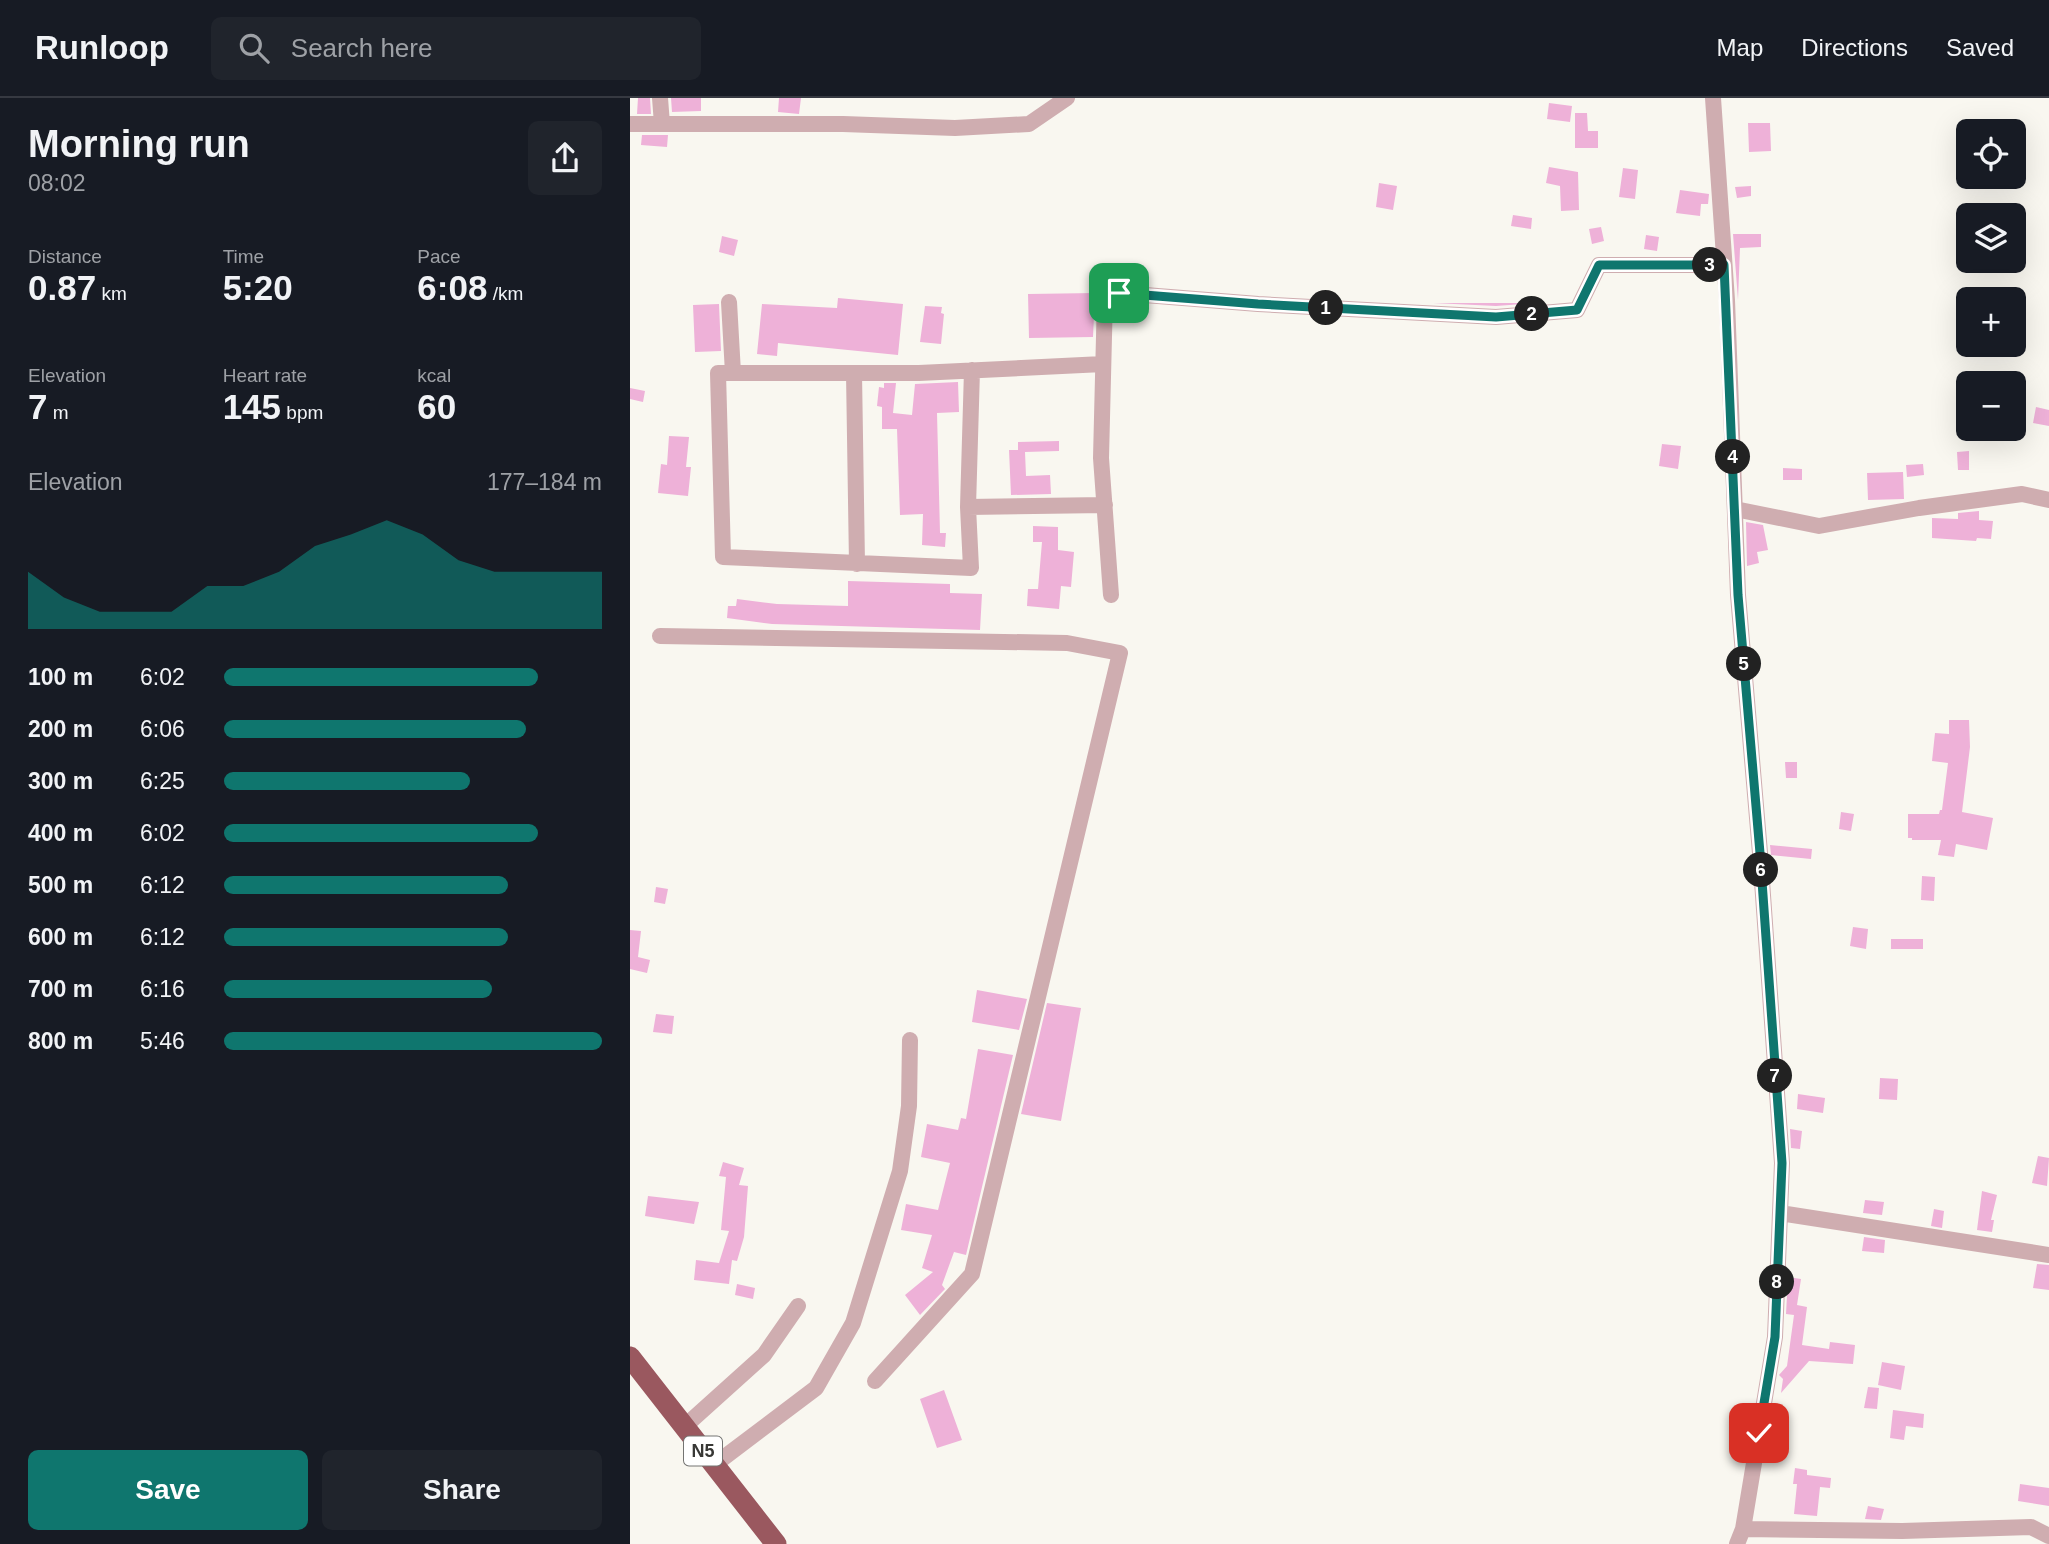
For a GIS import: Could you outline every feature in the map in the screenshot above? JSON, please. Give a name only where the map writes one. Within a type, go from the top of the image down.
[{"type":"highway","name":"N5","points":[[630,1357],[776,1544]]},
{"type":"street","points":[[660,98],[662,124]]},
{"type":"street","points":[[630,124],[843,124],[956,128],[1029,124],[1067,98]]},
{"type":"street","points":[[1713,98],[1724,265],[1738,595],[1782,1163],[1775,1337],[1740,1537],[2031,1527],[2049,1536]]},
{"type":"street","points":[[1111,595],[1101,458],[1105,296],[1119,293],[1271,305],[1496,317],[1577,310],[1599,265],[1724,265]]},
{"type":"street","points":[[729,302],[733,373]]},
{"type":"street","points":[[972,370],[968,507],[971,568],[723,557],[718,373],[854,373],[1103,364]]},
{"type":"street","points":[[854,373],[858,564]]},
{"type":"street","points":[[1735,509],[1819,526],[1919,508],[2022,494],[2049,500]]},
{"type":"street","points":[[968,507],[1105,505]]},
{"type":"street","points":[[660,636],[1067,643],[1120,653],[972,1274],[875,1381]]},
{"type":"street","points":[[714,1465],[816,1388],[853,1323],[900,1171],[909,1106],[909,1040]]},
{"type":"street","points":[[1780,1213],[2049,1255]]},
{"type":"street","points":[[684,1427],[764,1355],[798,1306]]},
{"type":"building","points":[[638,98],[650,98],[651,114],[637,114]]},
{"type":"building","points":[[671,98],[701,98],[701,111],[672,112]]},
{"type":"building","points":[[779,98],[801,98],[799,114],[778,112]]},
{"type":"building","points":[[1549,103],[1572,106],[1570,122],[1547,119]]},
{"type":"building","points":[[1575,113],[1587,113],[1588,131],[1598,131],[1598,148],[1575,148]]},
{"type":"building","points":[[1748,123],[1770,123],[1771,151],[1749,152]]},
{"type":"building","points":[[642,135],[668,135],[667,147],[641,145]]},
{"type":"building","points":[[1549,167],[1578,172],[1579,210],[1561,211],[1560,186],[1546,183]]},
{"type":"building","points":[[1623,168],[1638,170],[1635,199],[1619,197]]},
{"type":"building","points":[[1379,183],[1397,186],[1393,210],[1376,207]]},
{"type":"building","points":[[1751,186],[1751,196],[1737,198],[1735,187]]},
{"type":"building","points":[[1680,190],[1709,194],[1708,204],[1701,204],[1700,216],[1676,213]]},
{"type":"building","points":[[1513,215],[1532,218],[1531,229],[1511,226]]},
{"type":"building","points":[[1601,227],[1604,241],[1592,244],[1589,229]]},
{"type":"building","points":[[1733,234],[1761,234],[1761,247],[1740,248],[1738,300]]},
{"type":"building","points":[[1646,235],[1659,237],[1657,251],[1644,249]]},
{"type":"building","points":[[722,236],[738,240],[734,256],[719,252]]},
{"type":"building","points":[[1095,293],[1093,337],[1029,338],[1028,294]]},
{"type":"building","points":[[838,298],[903,304],[898,355],[778,343],[777,356],[757,354],[762,304],[837,308]]},
{"type":"building","points":[[1433,303],[1538,303],[1496,306]]},
{"type":"building","points":[[719,304],[721,351],[695,352],[693,305]]},
{"type":"building","points":[[925,306],[942,307],[941,313],[944,314],[941,344],[920,342]]},
{"type":"building","points":[[958,382],[959,412],[937,413],[940,533],[946,533],[945,547],[922,545],[923,514],[900,515],[897,429],[882,429],[882,407],[877,406],[879,387],[884,388],[884,383],[896,383],[893,413],[912,415],[915,384]]},
{"type":"building","points":[[630,388],[645,391],[643,402],[630,399]]},
{"type":"building","points":[[2036,407],[2049,410],[2049,426],[2033,423]]},
{"type":"building","points":[[669,436],[689,437],[686,467],[691,467],[688,496],[658,493],[661,464],[667,465]]},
{"type":"building","points":[[1059,441],[1059,451],[1025,452],[1026,476],[1050,475],[1051,494],[1011,495],[1009,450],[1018,450],[1018,442]]},
{"type":"building","points":[[1662,444],[1681,446],[1678,469],[1659,466]]},
{"type":"building","points":[[1969,451],[1969,470],[1958,470],[1957,452]]},
{"type":"building","points":[[1923,464],[1924,475],[1907,477],[1906,465]]},
{"type":"building","points":[[1783,468],[1802,469],[1802,480],[1783,480]]},
{"type":"building","points":[[1903,472],[1904,499],[1868,500],[1867,473]]},
{"type":"building","points":[[1979,511],[1979,520],[1993,521],[1991,539],[1977,538],[1976,541],[1932,538],[1932,518],[1958,519],[1958,513]]},
{"type":"building","points":[[1746,522],[1763,525],[1768,550],[1757,552],[1759,563],[1747,566]]},
{"type":"building","points":[[1033,526],[1058,527],[1058,550],[1074,552],[1071,587],[1061,586],[1059,609],[1027,606],[1028,589],[1038,589],[1042,542],[1033,542]]},
{"type":"building","points":[[848,581],[950,584],[950,593],[982,594],[980,630],[772,624],[727,618],[728,606],[736,606],[737,599],[777,604],[848,606]]},
{"type":"building","points":[[1949,720],[1969,720],[1970,747],[1962,812],[1993,818],[1987,850],[1956,844],[1954,857],[1938,855],[1941,840],[1908,838],[1908,814],[1939,814],[1942,810],[1948,763],[1932,761],[1935,733],[1949,734]]},
{"type":"building","points":[[1785,762],[1797,762],[1797,778],[1786,778]]},
{"type":"building","points":[[1841,812],[1854,814],[1851,831],[1839,829]]},
{"type":"building","points":[[1770,845],[1812,849],[1811,859],[1771,855]]},
{"type":"building","points":[[1922,876],[1935,877],[1934,901],[1921,900]]},
{"type":"building","points":[[656,887],[668,889],[665,904],[654,902]]},
{"type":"building","points":[[1853,927],[1868,929],[1866,949],[1850,946]]},
{"type":"building","points":[[630,930],[641,931],[638,957],[650,960],[647,973],[630,969]]},
{"type":"building","points":[[1891,939],[1923,939],[1923,949],[1891,949]]},
{"type":"building","points":[[977,990],[1027,999],[1019,1030],[972,1022]]},
{"type":"building","points":[[1047,1003],[1081,1008],[1061,1121],[1021,1114]]},
{"type":"building","points":[[656,1014],[674,1016],[672,1034],[653,1032]]},
{"type":"building","points":[[978,1049],[1013,1055],[966,1255],[954,1252],[942,1285],[945,1289],[920,1315],[905,1295],[933,1272],[922,1268],[932,1235],[901,1230],[906,1204],[938,1210],[950,1163],[921,1157],[927,1124],[958,1130],[961,1118],[966,1119]]},
{"type":"building","points":[[1880,1078],[1898,1079],[1897,1100],[1879,1099]]},
{"type":"building","points":[[1798,1094],[1825,1098],[1823,1113],[1797,1109]]},
{"type":"building","points":[[1790,1129],[1802,1131],[1800,1149],[1791,1148]]},
{"type":"building","points":[[2038,1156],[2049,1158],[2047,1186],[2032,1183]]},
{"type":"building","points":[[723,1162],[744,1168],[739,1185],[748,1186],[744,1237],[737,1261],[732,1260],[729,1284],[694,1280],[696,1260],[719,1263],[729,1231],[721,1230],[726,1177],[719,1176]]},
{"type":"building","points":[[1982,1191],[1997,1195],[1991,1220],[1994,1220],[1992,1232],[1977,1230]]},
{"type":"building","points":[[648,1196],[699,1202],[694,1224],[645,1216]]},
{"type":"building","points":[[1865,1200],[1884,1202],[1882,1215],[1863,1213]]},
{"type":"building","points":[[1934,1209],[1944,1211],[1942,1228],[1931,1226]]},
{"type":"building","points":[[1864,1237],[1885,1240],[1884,1253],[1862,1251]]},
{"type":"building","points":[[2037,1264],[2049,1265],[2049,1290],[2033,1288]]},
{"type":"building","points":[[1788,1277],[1801,1279],[1797,1305],[1807,1307],[1802,1345],[1829,1349],[1830,1342],[1855,1345],[1853,1364],[1809,1361],[1781,1393],[1783,1379],[1779,1375],[1787,1366],[1794,1315],[1786,1314]]},
{"type":"building","points":[[737,1284],[755,1288],[753,1299],[735,1295]]},
{"type":"building","points":[[1882,1362],[1905,1366],[1901,1390],[1878,1385]]},
{"type":"building","points":[[1868,1387],[1879,1388],[1877,1409],[1864,1408]]},
{"type":"building","points":[[944,1390],[962,1440],[937,1448],[920,1399]]},
{"type":"building","points":[[1893,1410],[1924,1414],[1923,1428],[1906,1426],[1904,1440],[1890,1438]]},
{"type":"building","points":[[1795,1468],[1807,1470],[1807,1475],[1831,1478],[1830,1488],[1820,1487],[1817,1516],[1794,1514],[1797,1484],[1793,1484]]},
{"type":"building","points":[[2020,1484],[2049,1488],[2049,1506],[2018,1501]]},
{"type":"building","points":[[1868,1506],[1884,1509],[1881,1520],[1865,1519]]},
{"type":"route","points":[[1119,293],[1258,304],[1496,317],[1577,310],[1599,265],[1724,265],[1738,595],[1782,1163],[1775,1337],[1759,1433]]}]
